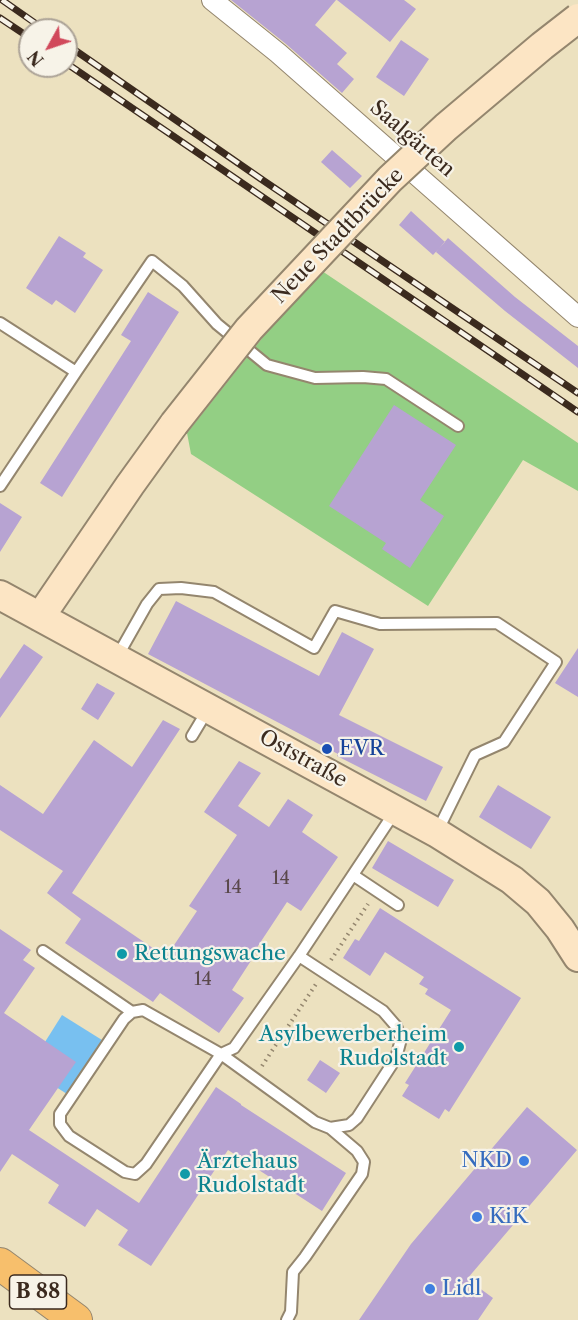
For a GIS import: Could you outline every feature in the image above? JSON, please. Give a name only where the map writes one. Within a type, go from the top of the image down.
[{"type":"main road","name":"Neue Stadtbrücke","points":[[40,617],[174,424],[249,329],[390,179],[446,127],[578,18]]},
{"type":"main road","name":"Oststraße","points":[[0,595],[437,832],[512,880],[538,902],[564,926],[578,957]]},
{"type":"main road","name":"B 88","points":[[0,1264],[76,1320]]},
{"type":"street","name":"Saalgärten","points":[[212,0],[278,53],[578,317]]},
{"type":"lane","points":[[0,486],[152,261],[183,286],[217,324],[267,365],[315,378],[386,379],[458,426]]},
{"type":"lane","points":[[0,323],[76,372]]},
{"type":"lane","points":[[117,658],[147,604],[159,589],[181,588],[214,592],[314,648],[335,611],[380,624],[496,623],[556,662],[504,742],[475,755],[437,832]]},
{"type":"lane","points":[[192,736],[209,708]]},
{"type":"lane","points":[[287,1320],[291,1312],[292,1272],[305,1257],[362,1174],[364,1162],[357,1151],[330,1128],[315,1122],[221,1054],[143,1010],[132,1012],[124,1019],[60,1114],[60,1125],[69,1136],[125,1172],[135,1174],[146,1164],[221,1054],[234,1048],[299,956],[396,810]]},
{"type":"lane","points":[[353,875],[399,905]]},
{"type":"lane","points":[[43,951],[132,1012]]},
{"type":"lane","points":[[299,956],[383,1011],[396,1026],[401,1039],[396,1058],[357,1118],[349,1125],[330,1128]]},
{"type":"green space","points":[[322,271],[578,443],[578,491],[523,460],[428,606],[191,454],[187,433],[267,332]]},
{"type":"water","points":[[62,1015],[102,1040],[67,1094],[28,1069]]},
{"type":"building","points":[[231,0],[336,0],[315,25],[347,53],[337,64],[354,79],[342,93]]},
{"type":"building","points":[[337,0],[404,0],[416,9],[390,42]]},
{"type":"building","points":[[401,40],[429,59],[404,96],[376,77]]},
{"type":"building","points":[[332,150],[362,176],[350,188],[321,162]]},
{"type":"building","points":[[411,211],[445,242],[433,255],[399,225]]},
{"type":"building","points":[[59,236],[86,253],[83,257],[103,270],[75,313],[56,300],[52,305],[26,288]]},
{"type":"building","points":[[448,238],[515,297],[578,346],[578,368],[505,311],[436,252]]},
{"type":"building","points":[[148,292],[179,312],[62,497],[40,483],[131,341],[121,335]]},
{"type":"building","points":[[394,405],[456,445],[420,500],[444,516],[410,568],[382,549],[386,543],[329,506]]},
{"type":"building","points":[[0,503],[22,517],[0,552]]},
{"type":"building","points":[[176,601],[319,676],[342,632],[374,649],[339,715],[443,767],[426,801],[337,756],[338,754],[148,654]]},
{"type":"building","points":[[24,644],[43,657],[0,718],[0,679]]},
{"type":"building","points":[[578,648],[578,697],[555,683]]},
{"type":"building","points":[[97,683],[115,693],[98,720],[81,709]]},
{"type":"building","points":[[163,720],[180,729],[72,893],[166,957],[197,911],[189,906],[237,835],[204,812],[239,761],[261,773],[238,806],[269,827],[288,799],[313,815],[302,832],[338,857],[301,911],[287,902],[232,990],[244,998],[219,1033],[160,993],[153,1002],[65,943],[81,919],[47,893],[63,871],[0,830],[0,785],[43,814],[94,740],[132,767]]},
{"type":"building","points":[[498,785],[551,817],[531,849],[479,817]]},
{"type":"building","points":[[388,841],[454,880],[438,907],[372,868]]},
{"type":"building","name":"Asylbewerberheim Rudolstadt","points":[[380,908],[521,998],[449,1112],[445,1109],[439,1119],[402,1096],[409,1085],[405,1083],[451,1010],[425,994],[428,989],[419,984],[424,977],[385,952],[370,976],[343,958],[355,939],[359,941]]},
{"type":"building","points":[[0,929],[31,950],[23,960],[35,968],[4,1013],[76,1062],[29,1130],[139,1203],[216,1087],[346,1173],[322,1211],[228,1150],[151,1266],[118,1245],[128,1230],[97,1209],[85,1227],[48,1203],[59,1185],[12,1154],[0,1172]]},
{"type":"building","points":[[320,1060],[340,1073],[326,1093],[307,1080]]},
{"type":"building","points":[[527,1107],[577,1150],[467,1279],[493,1298],[478,1320],[359,1320],[411,1244]]},
{"type":"railway","points":[[2,0],[28,18]]},
{"type":"railway","points":[[0,18],[18,30]]},
{"type":"railway","points":[[78,52],[578,393]]},
{"type":"railway","points":[[78,71],[578,412]]},
{"type":"place","name":"EVR","points":[[327,749]]},
{"type":"place","name":"Rettungswache","points":[[122,954]]},
{"type":"place","name":"Asylbewerberheim Rudolstadt","points":[[459,1047]]},
{"type":"place","name":"NKD","points":[[524,1161]]},
{"type":"place","name":"Ärztehaus Rudolstadt","points":[[185,1174]]},
{"type":"place","name":"KiK","points":[[477,1217]]},
{"type":"place","name":"Lidl","points":[[430,1289]]}]
